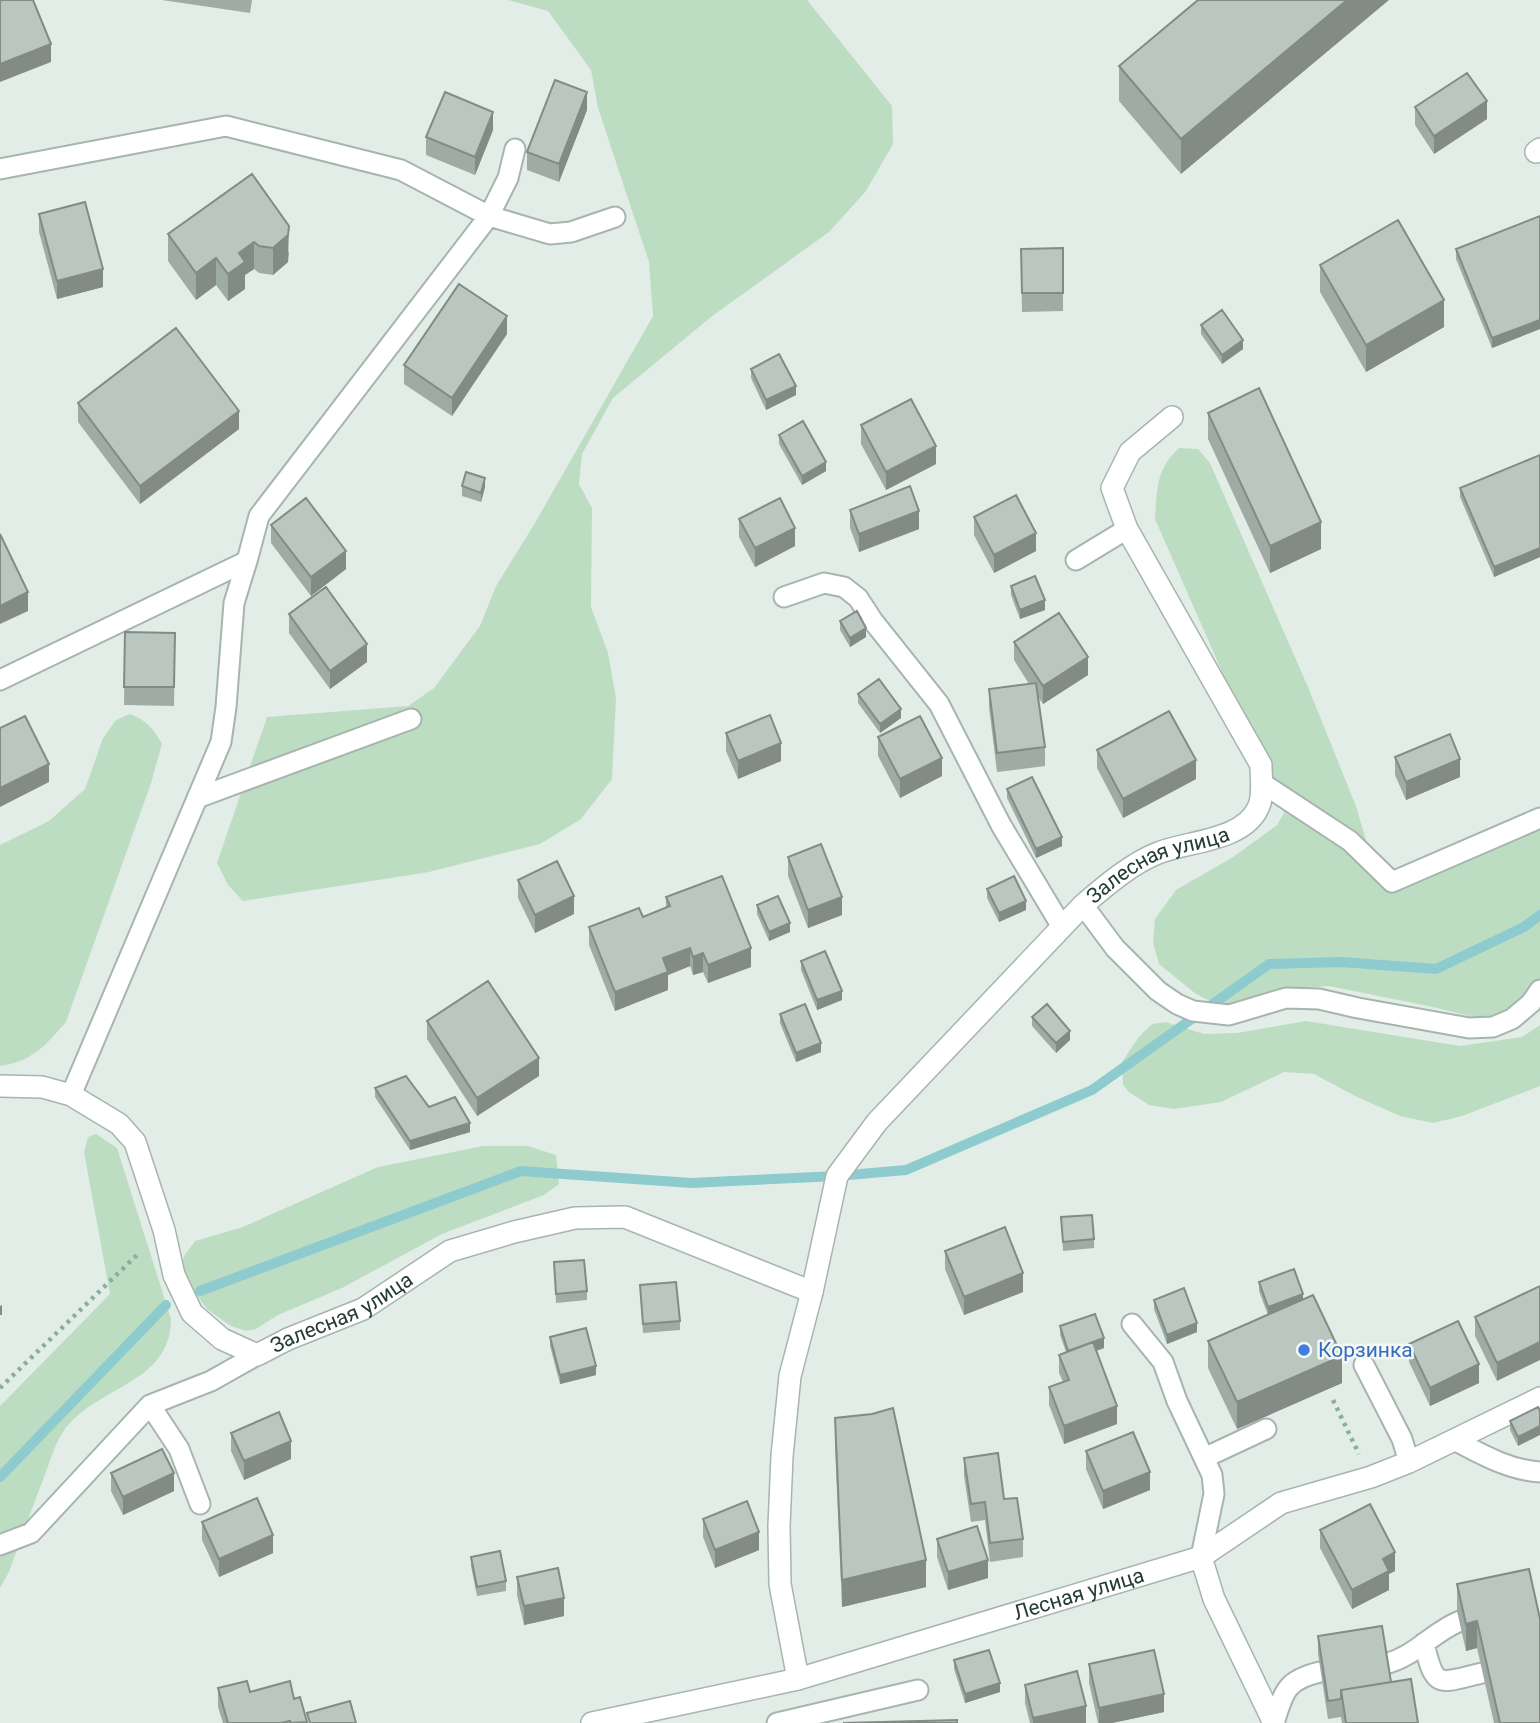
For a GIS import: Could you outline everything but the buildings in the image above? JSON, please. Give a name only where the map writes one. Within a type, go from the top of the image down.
[{"type":"street","points":[[1172,417],[1130,452],[1112,488],[1127,529],[1261,765],[1262,783]]},
{"type":"street","name":"Залесная улица","points":[[798,1679],[780,1584],[782,1456],[790,1376],[812,1292],[837,1177],[877,1122],[1083,905],[1112,881],[1156,853],[1239,830],[1258,808],[1262,783]]},
{"type":"street","name":"Залесная улица","points":[[0,1086],[43,1087],[71,1095],[119,1124],[135,1142],[164,1230],[174,1275],[192,1313],[222,1339],[257,1355],[288,1339],[363,1309],[450,1251],[575,1218],[625,1217],[812,1292]]},
{"type":"street","name":"Лесная улица","points":[[592,1723],[632,1719],[798,1679],[1201,1558],[1281,1503],[1371,1477],[1409,1462],[1540,1398]]},
{"type":"street","points":[[1201,1558],[1214,1599],[1274,1723]]},
{"type":"lane","points":[[0,169],[226,126],[401,170],[489,216],[550,234],[572,232],[615,217]]},
{"type":"lane","points":[[71,1095],[221,742],[234,603],[259,516],[489,216],[508,178],[515,149]]},
{"type":"lane","points":[[1076,560],[1127,529]]},
{"type":"lane","points":[[0,680],[247,561]]},
{"type":"lane","points":[[784,597],[824,583],[844,587],[858,598],[939,704],[1002,825],[1062,927]]},
{"type":"lane","points":[[197,798],[411,719]]},
{"type":"lane","points":[[1262,783],[1350,841],[1392,882],[1540,818]]},
{"type":"lane","points":[[1083,905],[1115,948],[1149,982],[1177,1004],[1193,1011],[1229,1015],[1286,999],[1320,999],[1469,1028],[1493,1027],[1512,1019],[1531,1003],[1540,990]]},
{"type":"lane","points":[[1132,1324],[1163,1362],[1177,1401],[1212,1475],[1214,1494],[1201,1558]]},
{"type":"lane","points":[[0,1545],[31,1532],[150,1405],[211,1381],[257,1355]]},
{"type":"lane","points":[[1364,1365],[1402,1439],[1409,1462]]},
{"type":"lane","points":[[150,1405],[179,1448],[200,1504]]},
{"type":"lane","points":[[1204,1458],[1266,1429]]},
{"type":"lane","points":[[1455,1441],[1523,1471],[1540,1472]]},
{"type":"lane","points":[[1385,1664],[1407,1656],[1445,1627],[1460,1621]]},
{"type":"lane","points":[[1424,1643],[1430,1667],[1436,1678],[1443,1682],[1482,1673]]},
{"type":"lane","points":[[1274,1723],[1290,1685],[1300,1677],[1320,1672]]},
{"type":"lane","points":[[777,1723],[918,1690]]},
{"type":"path","points":[[0,1388],[164,1230]]},
{"type":"path","points":[[1333,1400],[1371,1477]]},
{"type":"green space","points":[[508,0],[807,0],[892,106],[893,144],[866,191],[829,232],[711,317],[613,398],[582,454],[579,484],[592,508],[591,607],[608,653],[616,698],[612,779],[581,819],[540,844],[429,872],[243,901],[228,885],[217,863],[267,717],[408,706],[434,688],[480,626],[496,586],[653,316],[649,262],[598,108],[591,70],[548,11]]},
{"type":"green space","points":[[1179,448],[1198,449],[1210,463],[1308,687],[1356,806],[1377,878],[1540,825],[1540,990],[1526,1004],[1485,1020],[1329,986],[1283,990],[1243,1006],[1220,1006],[1196,994],[1159,964],[1153,943],[1155,919],[1176,890],[1233,857],[1277,825],[1284,813],[1155,519],[1159,480],[1171,456]]},
{"type":"green space","points":[[130,714],[149,726],[162,744],[151,783],[66,1022],[38,1051],[11,1064],[0,1066],[0,845],[49,821],[85,789],[103,738],[116,720]]},
{"type":"green space","points":[[1306,1021],[1460,1046],[1522,1037],[1540,1025],[1540,1086],[1462,1116],[1433,1123],[1400,1116],[1314,1074],[1284,1072],[1221,1102],[1174,1109],[1149,1105],[1123,1085],[1122,1062],[1138,1038],[1152,1024],[1166,1022],[1204,1034],[1237,1033]]},
{"type":"green space","points":[[96,1134],[117,1148],[171,1319],[168,1341],[145,1372],[93,1404],[63,1432],[53,1452],[9,1572],[0,1588],[0,1406],[110,1294],[84,1152],[88,1137]]},
{"type":"green space","points":[[483,1146],[528,1146],[556,1155],[559,1184],[544,1195],[442,1234],[342,1288],[278,1315],[256,1329],[246,1331],[231,1326],[208,1310],[193,1291],[182,1265],[184,1256],[195,1241],[243,1227],[378,1167]]},
{"type":"waterway","points":[[200,1291],[521,1171],[691,1183],[906,1170],[1092,1090],[1269,964],[1341,962],[1436,969],[1524,927],[1540,915]]},
{"type":"waterway","points":[[0,1477],[166,1305]]},
{"type":"place","name":"Корзинка","points":[[1304,1350]]}]
